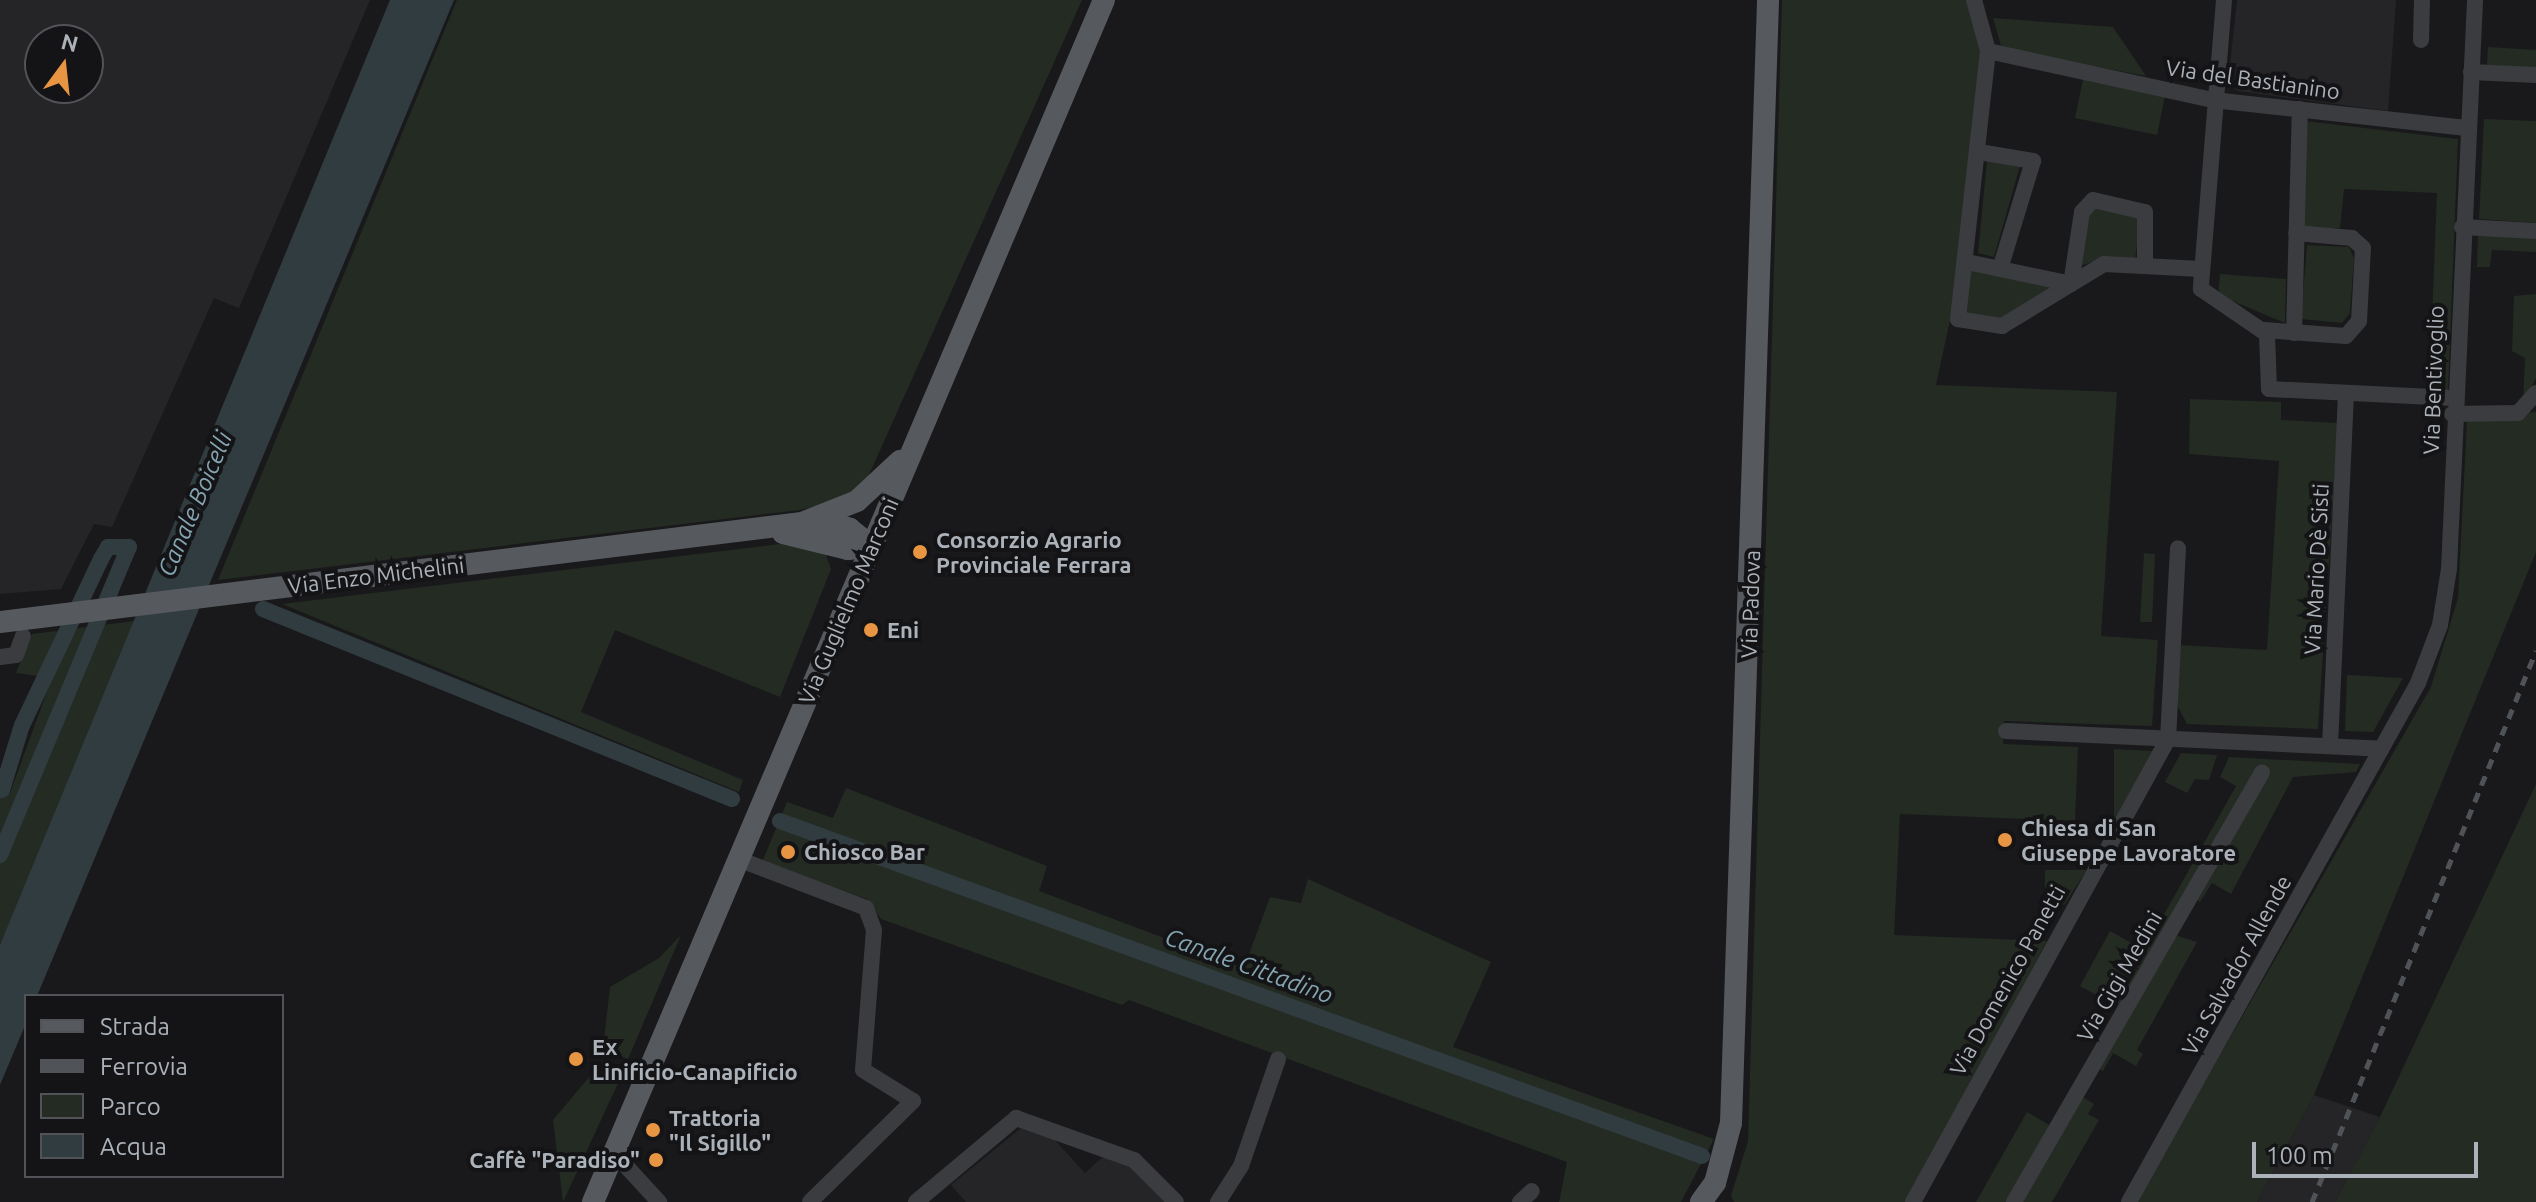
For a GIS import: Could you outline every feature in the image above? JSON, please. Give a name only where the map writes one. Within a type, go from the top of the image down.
[{"type":"main road","name":"Via Guglielmo Marconi","points":[[593,1202],[1104,0]]},
{"type":"main road","name":"Via Padova","points":[[1704,1201],[1722,1164],[1732,1108],[1768,0]]},
{"type":"main road","name":"Via Enzo Michelini","points":[[0,622],[752,530],[816,519],[871,492],[912,449]]},
{"type":"main road","name":"Via Enzo Michelini","points":[[816,519],[850,529],[871,546]]},
{"type":"main road","name":"Via Enzo Michelini","points":[[752,530],[836,546],[871,546]]},
{"type":"main road","points":[[836,546],[849,573],[844,610]]},
{"type":"street","points":[[1974,0],[1988,51],[1967,262],[1958,319],[2002,326],[2104,264],[2201,269]]},
{"type":"street","points":[[2224,0],[2213,100],[2201,269],[2205,294],[2264,330],[2351,334],[2362,311],[2366,256],[2352,238],[2296,233]]},
{"type":"street","points":[[2421,40],[2422,0]]},
{"type":"street","name":"Via Bentivoglio","points":[[2382,749],[2425,665],[2444,602],[2475,0]]},
{"type":"street","name":"Via del Bastianino","points":[[1988,51],[2213,100],[2468,128]]},
{"type":"street","points":[[2471,72],[2536,75]]},
{"type":"street","points":[[2294,333],[2300,109]]},
{"type":"street","points":[[1979,152],[2033,161],[2000,269]]},
{"type":"street","points":[[2071,284],[2086,201],[2145,212],[2145,266]]},
{"type":"street","points":[[2462,227],[2536,231]]},
{"type":"street","points":[[1967,262],[2071,284]]},
{"type":"street","points":[[2264,330],[2269,389],[2346,393],[2518,413],[2536,393]]},
{"type":"street","name":"Via Mario Dè Sisti","points":[[2330,746],[2346,393]]},
{"type":"street","points":[[2168,739],[2178,548]]},
{"type":"street","points":[[0,657],[16,655],[23,636]]},
{"type":"street","points":[[2006,731],[2382,749]]},
{"type":"street","name":"Via Domenico Panetti","points":[[1913,1202],[2168,739]]},
{"type":"street","name":"Via Salvador Allende","points":[[2129,1202],[2382,749]]},
{"type":"street","name":"Via Gigi Medini","points":[[2014,1202],[2262,773]]},
{"type":"street","points":[[738,859],[866,908],[874,930],[863,1070],[913,1101],[810,1202]]},
{"type":"street","points":[[1218,1202],[1241,1166],[1278,1059]]},
{"type":"street","points":[[916,1202],[1016,1118],[1134,1160],[1176,1202]]},
{"type":"street","points":[[614,1153],[659,1202]]},
{"type":"shaded area","points":[[0,0],[370,0],[239,308],[214,298],[112,527],[94,524],[61,589],[0,594]]},
{"type":"shaded area","points":[[2237,0],[2396,0],[2388,111],[2238,91],[2228,83]]},
{"type":"shaded area","points":[[2314,1095],[2380,1117],[2335,1202],[2257,1202]]},
{"type":"shaded area","points":[[1021,1128],[1052,1137],[1085,1173],[1106,1154],[1124,1160],[1167,1202],[966,1202],[951,1185]]},
{"type":"green space","points":[[457,0],[1082,0],[864,486],[837,503],[800,510],[218,580]]},
{"type":"green space","points":[[1782,0],[1970,0],[1985,49],[1963,260],[1936,385],[2117,392],[2101,636],[2158,640],[2152,726],[2004,721],[2003,744],[2078,747],[2075,821],[1900,814],[1894,935],[2047,941],[1907,1202],[1734,1202],[1731,1196],[1748,1141]]},
{"type":"green space","points":[[1993,18],[2113,27],[2146,76],[2002,49]]},
{"type":"green space","points":[[2488,47],[2536,50],[2536,68],[2487,65]]},
{"type":"green space","points":[[2083,79],[2165,96],[2157,135],[2075,118]]},
{"type":"green space","points":[[2484,119],[2536,121],[2536,223],[2479,219]]},
{"type":"green space","points":[[2305,121],[2458,139],[2448,392],[2429,391],[2437,193],[2344,189],[2340,228],[2302,228]]},
{"type":"green space","points":[[1987,160],[2020,166],[1994,257],[1978,253]]},
{"type":"green space","points":[[2090,207],[2141,217],[2135,259],[2104,257],[2081,266]]},
{"type":"green space","points":[[2478,232],[2536,236],[2536,252],[2492,250],[2490,267],[2477,267]]},
{"type":"green space","points":[[2307,245],[2349,247],[2354,258],[2350,313],[2342,323],[2301,319]]},
{"type":"green space","points":[[1971,268],[2057,287],[2001,318],[1964,312]]},
{"type":"green space","points":[[2220,274],[2286,279],[2285,323],[2218,295]]},
{"type":"green space","points":[[2536,294],[2536,378],[2523,404],[2525,358],[2512,351],[2514,296]]},
{"type":"green space","points":[[2190,399],[2281,402],[2281,420],[2338,423],[2318,729],[2187,724],[2177,705],[2178,645],[2267,650],[2279,461],[2189,454]]},
{"type":"green space","points":[[2536,412],[2536,552],[2314,1095],[2257,1202],[2136,1202],[2431,687],[2458,598],[2467,419]]},
{"type":"green space","points":[[788,543],[826,555],[831,569],[780,697],[615,630],[581,712],[743,780],[739,792],[282,604]]},
{"type":"green space","points":[[2144,553],[2155,554],[2152,622],[2140,622]]},
{"type":"green space","points":[[134,621],[57,816],[0,945],[0,791],[10,793],[52,678],[16,673],[32,634]]},
{"type":"green space","points":[[2347,675],[2403,678],[2373,732],[2345,731]]},
{"type":"green space","points":[[2114,749],[2154,751],[2114,822]]},
{"type":"green space","points":[[2181,753],[2217,755],[2209,780],[2195,779],[2187,793],[2165,782]]},
{"type":"green space","points":[[2229,757],[2360,764],[2356,772],[2293,777],[2231,894],[2212,883],[2200,902],[2191,896],[2175,935],[2197,942],[2137,1050],[2143,1054],[2136,1066],[2113,1053],[2103,1071],[2093,1065],[2081,1096],[2094,1104],[2088,1114],[2099,1120],[2052,1202],[1976,1202],[2027,1112],[2053,1127],[2118,1005],[2118,992],[2109,988],[2102,998],[2080,986],[2110,931],[2144,950],[2236,786],[2220,777]]},
{"type":"green space","points":[[2536,784],[2536,1202],[2335,1202],[2380,1117]]},
{"type":"green space","points":[[846,788],[1047,866],[1039,891],[1244,968],[1270,897],[1301,903],[1308,879],[1491,962],[1453,1047],[1714,1139],[1681,1202],[1559,1202],[1567,1162],[1129,1000],[1122,1005],[881,919],[867,899],[762,862],[787,802],[833,818]]},
{"type":"green space","points":[[2045,870],[2087,870],[2064,905],[2045,900]]},
{"type":"green space","points":[[681,935],[628,1059],[603,1049],[610,987],[659,958]]},
{"type":"green space","points":[[596,1069],[620,1079],[563,1202],[553,1120]]},
{"type":"water","name":"Canale Boicelli","points":[[390,0],[454,0],[38,994],[24,994],[24,1028],[0,1085],[0,945]]},
{"type":"waterway","points":[[0,855],[129,547],[108,547],[101,559],[22,725],[2,790]]},
{"type":"waterway","points":[[263,609],[732,799]]},
{"type":"waterway","name":"Canale Cittadino","points":[[780,821],[1702,1156]]},
{"type":"railway","points":[[2312,1202],[2536,651]]},
{"type":"place","name":"Consorzio Agrario Provinciale Ferrara","points":[[920,552]]},
{"type":"place","name":"Eni","points":[[871,630]]},
{"type":"place","name":"Chiesa di San Giuseppe Lavoratore","points":[[2005,840]]},
{"type":"place","name":"Chiosco Bar","points":[[788,852]]},
{"type":"place","name":"Ex Linificio-Canapificio","points":[[576,1059]]},
{"type":"place","name":"Trattoria \"Il Sigillo\"","points":[[653,1130]]},
{"type":"place","name":"Caffè \"Paradiso\"","points":[[656,1160]]}]
